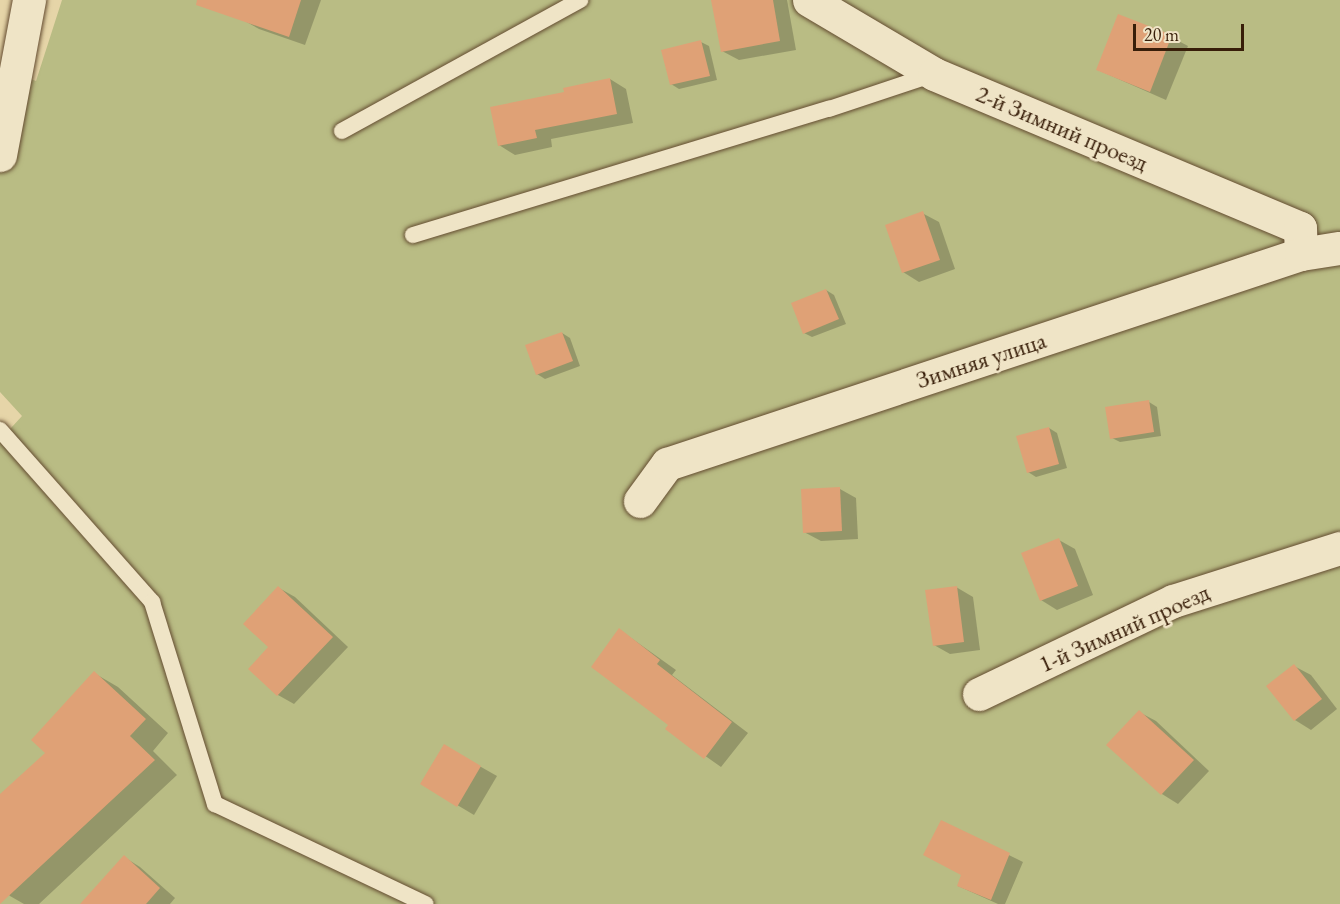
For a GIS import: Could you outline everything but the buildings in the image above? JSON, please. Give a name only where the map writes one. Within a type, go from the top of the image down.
[{"type":"street","points":[[0,155],[28,0]]},
{"type":"street","name":"2-й Зимний проезд","points":[[809,0],[934,74],[1300,228],[1301,254]]},
{"type":"street","name":"Зимняя улица","points":[[640,501],[667,464],[1301,254],[1340,248]]},
{"type":"street","name":"1-й Зимний проезд","points":[[979,694],[1173,601],[1340,548]]},
{"type":"lane","points":[[342,130],[580,0]]},
{"type":"lane","points":[[413,235],[829,109],[934,74]]},
{"type":"lane","points":[[0,430],[152,602],[214,804],[426,904]]},
{"type":"green space","points":[[62,0],[1340,0],[1340,904],[0,904],[0,440],[22,416],[0,392],[0,67],[36,81]]}]
